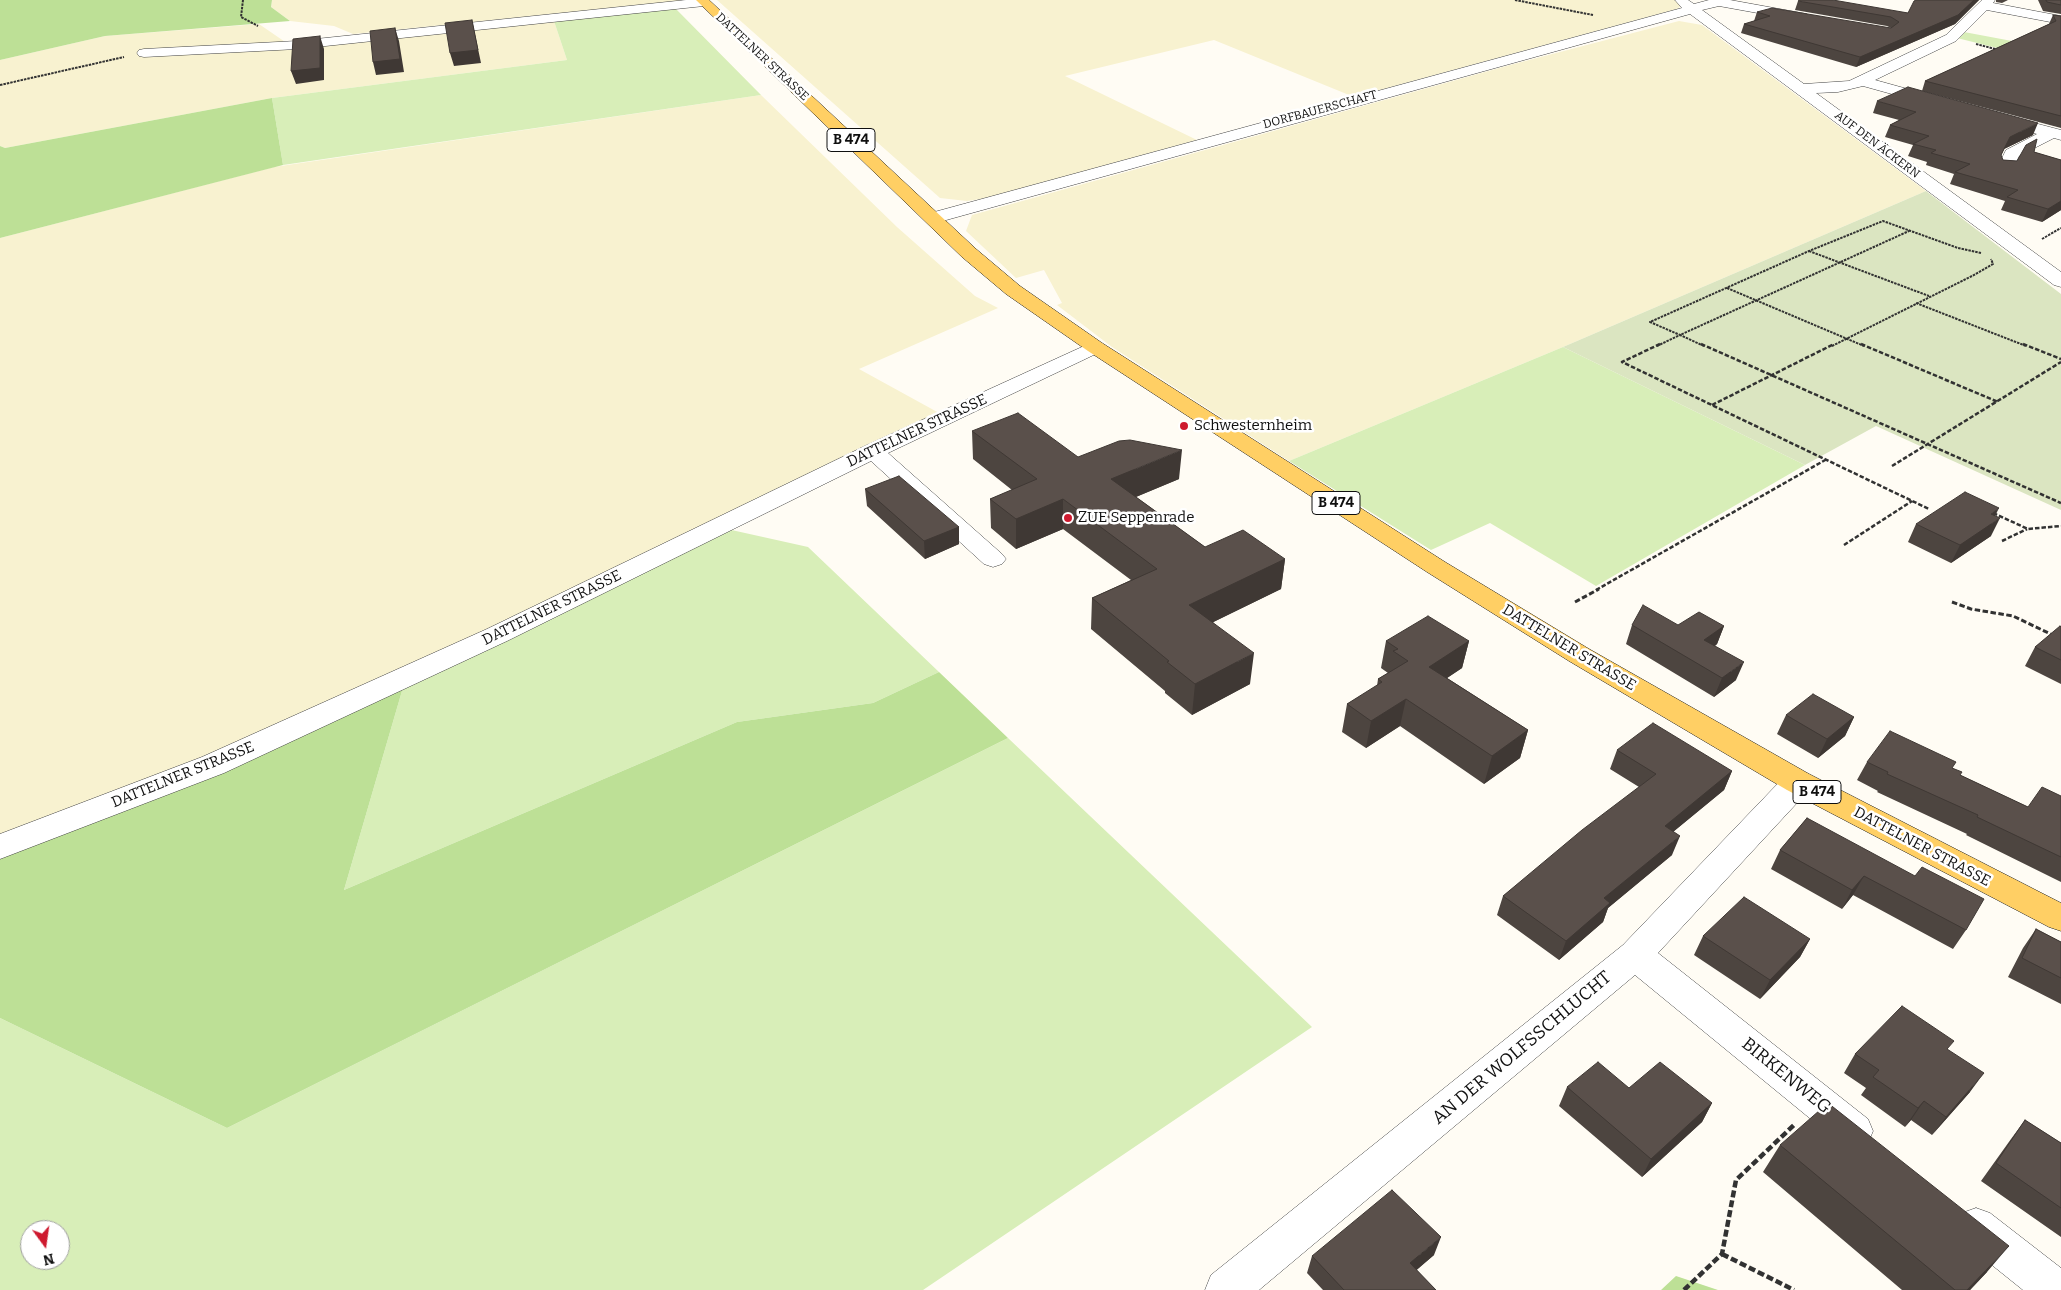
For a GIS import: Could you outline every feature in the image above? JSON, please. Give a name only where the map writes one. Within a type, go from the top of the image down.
[{"type":"main road","name":"DATTELNER STRASSE","points":[[703,1],[969,253],[1013,290],[1095,347],[1436,567],[1579,655],[1798,782],[2061,918]]},
{"type":"street","points":[[144,53],[297,45],[703,1]]},
{"type":"street","name":"DORFBAUERSCHAFT","points":[[933,218],[1637,23],[1686,5],[1722,1]]},
{"type":"street","points":[[1722,1],[1818,20]]},
{"type":"street","points":[[1801,89],[1838,88],[1861,81],[1951,38],[1986,3],[2061,20]]},
{"type":"street","name":"AUF DEN ÄCKERN","points":[[1686,5],[2061,281]]},
{"type":"street","points":[[1861,81],[1948,104]]},
{"type":"street","points":[[1986,115],[2056,134]]},
{"type":"street","points":[[2005,168],[2012,153],[2056,134]]},
{"type":"street","name":"DATTELNER STRASSE","points":[[0,847],[222,761],[497,635],[873,451],[1095,347]]},
{"type":"street","points":[[873,451],[993,559]]},
{"type":"street","name":"AN DER WOLFSSCHLUCHT","points":[[1226,1290],[1634,955],[1798,782]]},
{"type":"street","name":"BIRKENWEG","points":[[1634,955],[1879,1151]]},
{"type":"street","points":[[1948,1205],[2056,1290]]},
{"type":"path","points":[[1515,0],[1637,23]]},
{"type":"path","points":[[1951,38],[2003,51]]},
{"type":"path","points":[[0,85],[144,53]]},
{"type":"path","points":[[1712,405],[1772,375],[1916,303],[1993,264],[1991,259],[1984,254],[1958,248],[1883,221],[1808,251],[1650,322],[1772,375],[2061,503]]},
{"type":"path","points":[[1909,231],[1622,362],[1929,509]]},
{"type":"path","points":[[1808,251],[1929,296]]},
{"type":"path","points":[[1726,288],[1848,337],[1998,402]]},
{"type":"path","points":[[1916,303],[2061,361]]},
{"type":"path","points":[[1892,466],[1926,443],[1998,402],[2061,361]]},
{"type":"path","points":[[1575,602],[1827,459]]},
{"type":"path","points":[[1844,545],[1912,501]]},
{"type":"path","points":[[1989,511],[2028,529]]},
{"type":"path","points":[[2002,541],[2028,529],[2061,526]]},
{"type":"path","points":[[1952,602],[1971,609],[2013,616],[2061,639]]},
{"type":"path","points":[[1684,1290],[1722,1254],[1736,1180],[1818,1102]]},
{"type":"path","points":[[1722,1254],[1794,1290]]},
{"type":"shaded area","points":[[272,0],[683,1],[353,34],[334,26],[290,21],[271,7]]},
{"type":"shaded area","points":[[717,0],[1677,0],[1681,6],[1677,9],[1354,97],[1214,40],[1065,76],[1197,140],[987,198],[967,201],[940,198]]},
{"type":"shaded area","points":[[554,21],[567,60],[272,98],[5,148],[0,146],[0,60],[105,36],[259,24],[291,46]]},
{"type":"shaded area","points":[[1679,21],[1702,25],[1926,191],[1563,347],[1289,461],[1112,347],[1057,305],[1062,303],[1044,270],[1016,278],[966,231],[972,215],[1510,65]]},
{"type":"shaded area","points":[[761,95],[897,227],[975,296],[998,308],[859,369],[950,419],[214,760],[0,840],[0,238],[274,167]]},
{"type":"green space","points":[[0,0],[272,0],[271,7],[290,21],[105,36],[0,60]]},
{"type":"green space","points":[[675,8],[761,95],[283,165],[272,98],[567,60],[554,21]]},
{"type":"green space","points":[[1964,32],[2044,47],[2061,64],[1957,38]]},
{"type":"green space","points":[[272,98],[283,165],[0,238],[0,146],[5,148]]},
{"type":"green space","points":[[1926,191],[2061,294],[2061,510],[1876,426],[1805,465],[1563,347]]},
{"type":"green space","points":[[1563,347],[1805,465],[1596,586],[1490,523],[1431,550],[1289,461]]},
{"type":"green space","points":[[727,529],[808,547],[939,672],[873,703],[737,722],[344,890],[404,684]]},
{"type":"green space","points":[[939,672],[1008,738],[227,1128],[0,1018],[0,853],[404,684],[344,890],[737,722],[873,703]]},
{"type":"green space","points":[[1008,738],[1312,1027],[923,1290],[0,1290],[0,1018],[227,1128]]},
{"type":"green space","points":[[1676,1276],[1718,1290],[1661,1290]]},
{"type":"building","points":[[1833,0],[1908,13],[1916,0],[1974,0],[1958,15],[1860,57],[1744,24],[1770,16],[1757,12],[1772,8],[1891,28],[1899,22],[1891,17],[1798,1]]},
{"type":"building","points":[[2046,0],[2061,0],[2061,5],[2047,2]]},
{"type":"building","points":[[2053,15],[2061,16],[2061,116],[1925,81],[2056,21]]},
{"type":"building","points":[[472,20],[478,50],[450,53],[445,23]]},
{"type":"building","points":[[395,28],[400,59],[373,62],[370,31]]},
{"type":"building","points":[[320,36],[320,68],[291,71],[293,39]]},
{"type":"building","points":[[1908,87],[2038,123],[2010,137],[2001,155],[2003,160],[2017,161],[2026,145],[2037,139],[2034,152],[2061,160],[2061,201],[2048,209],[2007,197],[2018,190],[1955,172],[1970,164],[1931,153],[1936,150],[1913,144],[1929,136],[1890,125],[1916,112],[1877,101]]},
{"type":"building","points":[[1018,413],[1078,457],[1119,441],[1130,440],[1182,450],[1111,479],[1205,547],[1243,530],[1285,559],[1189,605],[1254,653],[1195,684],[1092,598],[1157,569],[1063,499],[1016,519],[990,499],[1037,479],[972,431]]},
{"type":"building","points":[[899,476],[959,527],[924,541],[865,489]]},
{"type":"building","points":[[1965,492],[1999,508],[1991,514],[2000,518],[1960,545],[1916,524]]},
{"type":"building","points":[[1643,605],[1678,625],[1699,612],[1724,626],[1704,640],[1744,662],[1722,678],[1632,625]]},
{"type":"building","points":[[1428,616],[1469,641],[1429,667],[1528,730],[1492,756],[1406,699],[1371,721],[1347,704],[1382,682],[1378,679],[1408,661],[1393,651],[1398,649],[1386,641]]},
{"type":"building","points":[[2061,627],[2061,660],[2035,647]]},
{"type":"building","points":[[1813,694],[1854,717],[1827,739],[1786,715]]},
{"type":"building","points":[[1653,723],[1732,771],[1665,826],[1680,836],[1604,898],[1610,903],[1566,941],[1503,896],[1582,830],[1656,774],[1617,750]]},
{"type":"building","points":[[1890,731],[1956,762],[1952,768],[1962,772],[1960,775],[2028,807],[2042,787],[2061,796],[2061,857],[1977,817],[1978,815],[1887,774],[1888,772],[1867,762]]},
{"type":"building","points":[[1807,818],[1915,876],[1922,867],[1984,899],[1966,930],[1864,876],[1852,890],[1780,850]]},
{"type":"building","points":[[1744,897],[1810,939],[1770,980],[1703,936]]},
{"type":"building","points":[[2036,929],[2061,942],[2061,978],[2022,958]]},
{"type":"building","points":[[1902,1006],[1954,1041],[1947,1049],[1984,1073],[1946,1117],[1924,1101],[1918,1108],[1873,1077],[1879,1070],[1855,1054]]},
{"type":"building","points":[[1598,1062],[1629,1088],[1660,1062],[1712,1103],[1651,1159],[1567,1087]]},
{"type":"building","points":[[1828,1103],[2009,1246],[1967,1290],[1955,1290],[1780,1145]]},
{"type":"building","points":[[2025,1120],[2061,1143],[2061,1208],[1996,1163]]},
{"type":"building","points":[[1392,1190],[1441,1237],[1410,1263],[1436,1290],[1344,1290],[1312,1256]]},
{"type":"place","name":"Schwesternheim","points":[[1184,426]]},
{"type":"place","name":"ZUE Seppenrade","points":[[1068,518]]}]
